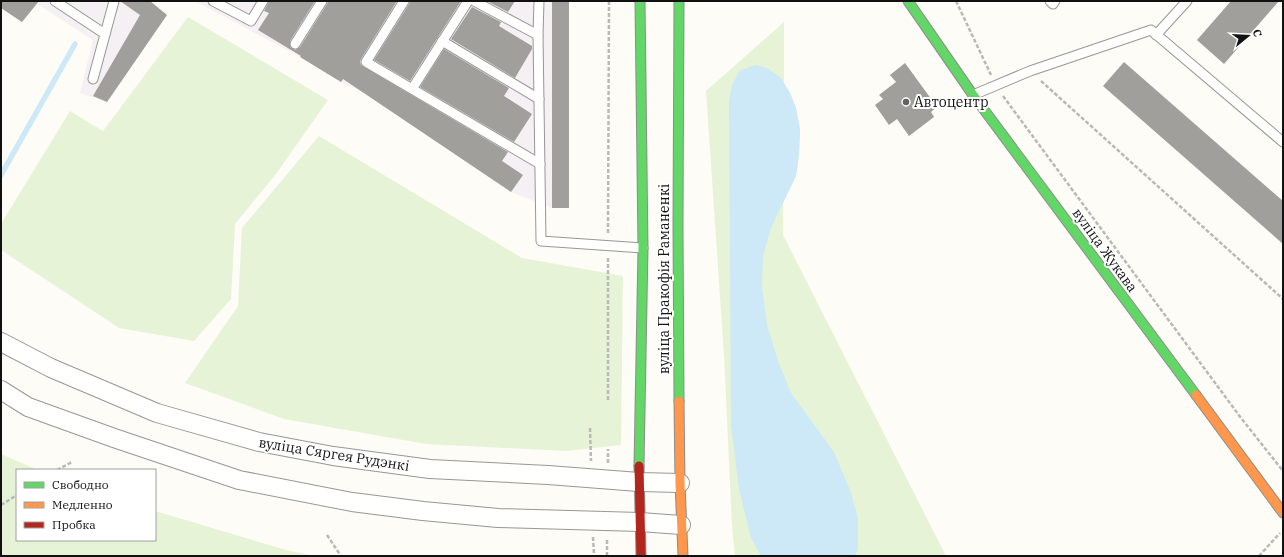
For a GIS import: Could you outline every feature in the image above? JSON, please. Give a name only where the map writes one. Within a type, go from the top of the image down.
[{"type":"street","name":"вуліца Пракофія Раманенкі","points":[[640,1],[643,248],[638,482],[641,556]]},
{"type":"street","name":"вуліца Пракофія Раманенкі","points":[[679,1],[678,225],[680,483],[683,556]]},
{"type":"street","name":"вуліца Жукава","points":[[908,1],[973,95],[1283,513]]},
{"type":"street","name":"вуліца Сяргея Рудэнкі","points":[[1,342],[51,368],[157,413],[259,442],[333,456],[430,468],[638,482],[680,483]]},
{"type":"street","points":[[1,390],[28,407],[239,480],[352,502],[430,512],[498,518],[640,522],[681,525]]},
{"type":"lane","points":[[55,1],[105,34]]},
{"type":"lane","points":[[93,79],[114,1]]},
{"type":"lane","points":[[213,1],[251,21],[263,1]]},
{"type":"lane","points":[[295,44],[322,1]]},
{"type":"lane","points":[[404,1],[366,62],[540,164]]},
{"type":"lane","points":[[412,89],[468,1]]},
{"type":"lane","points":[[474,1],[538,35]]},
{"type":"lane","points":[[539,1],[538,35],[541,241],[643,248]]},
{"type":"lane","points":[[1050,1],[1053,4],[1055,1]]},
{"type":"lane","points":[[1156,35],[1186,1]]},
{"type":"lane","points":[[973,95],[1030,71],[1151,30],[1283,141]]},
{"type":"lane","points":[[442,41],[540,99]]},
{"type":"path","points":[[608,402],[610,1]]},
{"type":"path","points":[[956,1],[996,85],[1241,418],[1283,472]]},
{"type":"path","points":[[1030,71],[1283,299]]},
{"type":"path","points":[[590,428],[591,463]]},
{"type":"path","points":[[59,469],[72,462]]},
{"type":"path","points":[[1,505],[16,496]]},
{"type":"path","points":[[1261,556],[1281,532]]},
{"type":"path","points":[[593,533],[594,556]]},
{"type":"path","points":[[607,556],[608,533]]},
{"type":"path","points":[[327,535],[341,556]]},
{"type":"shaded area","points":[[1,1],[150,1],[167,15],[107,102],[80,93],[93,40],[37,4],[22,22],[1,8]]},
{"type":"shaded area","points":[[195,1],[569,1],[569,208],[552,208],[511,192],[363,92],[341,82],[300,57]]},
{"type":"green space","points":[[188,17],[328,100],[276,174],[235,224],[231,299],[194,341],[119,328],[1,250],[1,224],[70,111],[103,131]]},
{"type":"green space","points":[[784,22],[784,83],[796,108],[800,129],[799,155],[796,176],[783,203],[783,235],[946,556],[735,556],[732,526],[724,355],[706,91]]},
{"type":"green space","points":[[319,136],[522,258],[623,276],[621,445],[566,451],[426,444],[284,419],[185,383],[238,306],[242,228]]},
{"type":"green space","points":[[1,454],[36,469],[16,469],[16,541],[156,541],[156,511],[286,550],[314,556],[1,556]]},
{"type":"water","points":[[756,65],[769,69],[781,78],[790,93],[796,108],[800,129],[799,155],[796,176],[771,228],[763,256],[762,287],[767,325],[778,361],[791,393],[834,452],[850,490],[858,518],[858,550],[855,556],[761,556],[751,538],[739,489],[731,425],[729,101],[732,85],[740,70]]},
{"type":"building","points":[[1,1],[39,1],[22,22],[1,8]]},
{"type":"building","points":[[120,1],[150,1],[167,15],[107,102],[93,96],[140,15]]},
{"type":"building","points":[[269,1],[315,1],[290,41],[290,47],[295,50],[300,47],[328,1],[397,1],[361,59],[361,65],[508,152],[502,161],[523,175],[511,192],[343,79],[341,82],[258,30],[269,13],[264,11]]},
{"type":"building","points":[[410,1],[461,1],[410,81],[374,60]]},
{"type":"building","points":[[487,1],[515,1],[508,12]]},
{"type":"building","points":[[552,1],[569,1],[569,208],[552,208]]},
{"type":"building","points":[[1231,1],[1279,1],[1224,64],[1197,40]]},
{"type":"building","points":[[472,7],[501,22],[499,26],[532,46],[532,49],[515,78],[451,39]]},
{"type":"building","points":[[444,49],[509,88],[504,96],[532,114],[514,142],[420,87]]},
{"type":"building","points":[[1124,62],[1283,201],[1283,244],[1103,86]]},
{"type":"building","name":"Автоцентр","points":[[905,63],[937,107],[931,112],[934,117],[909,136],[897,119],[889,125],[875,105],[883,99],[879,95],[896,82],[890,75]]},
{"type":"waterway","points":[[1,175],[75,44]]},
{"type":"traffic: fast","points":[[639,466],[643,248],[640,1]]},
{"type":"traffic: fast","points":[[679,1],[679,401]]},
{"type":"traffic: fast","points":[[908,1],[973,95],[1196,395]]},
{"type":"traffic: slow","points":[[1196,395],[1283,513]]},
{"type":"traffic: slow","points":[[679,401],[683,556]]},
{"type":"traffic: jam","points":[[639,466],[641,556]]},
{"type":"place","name":"Автоцентр","points":[[906,102]]}]
